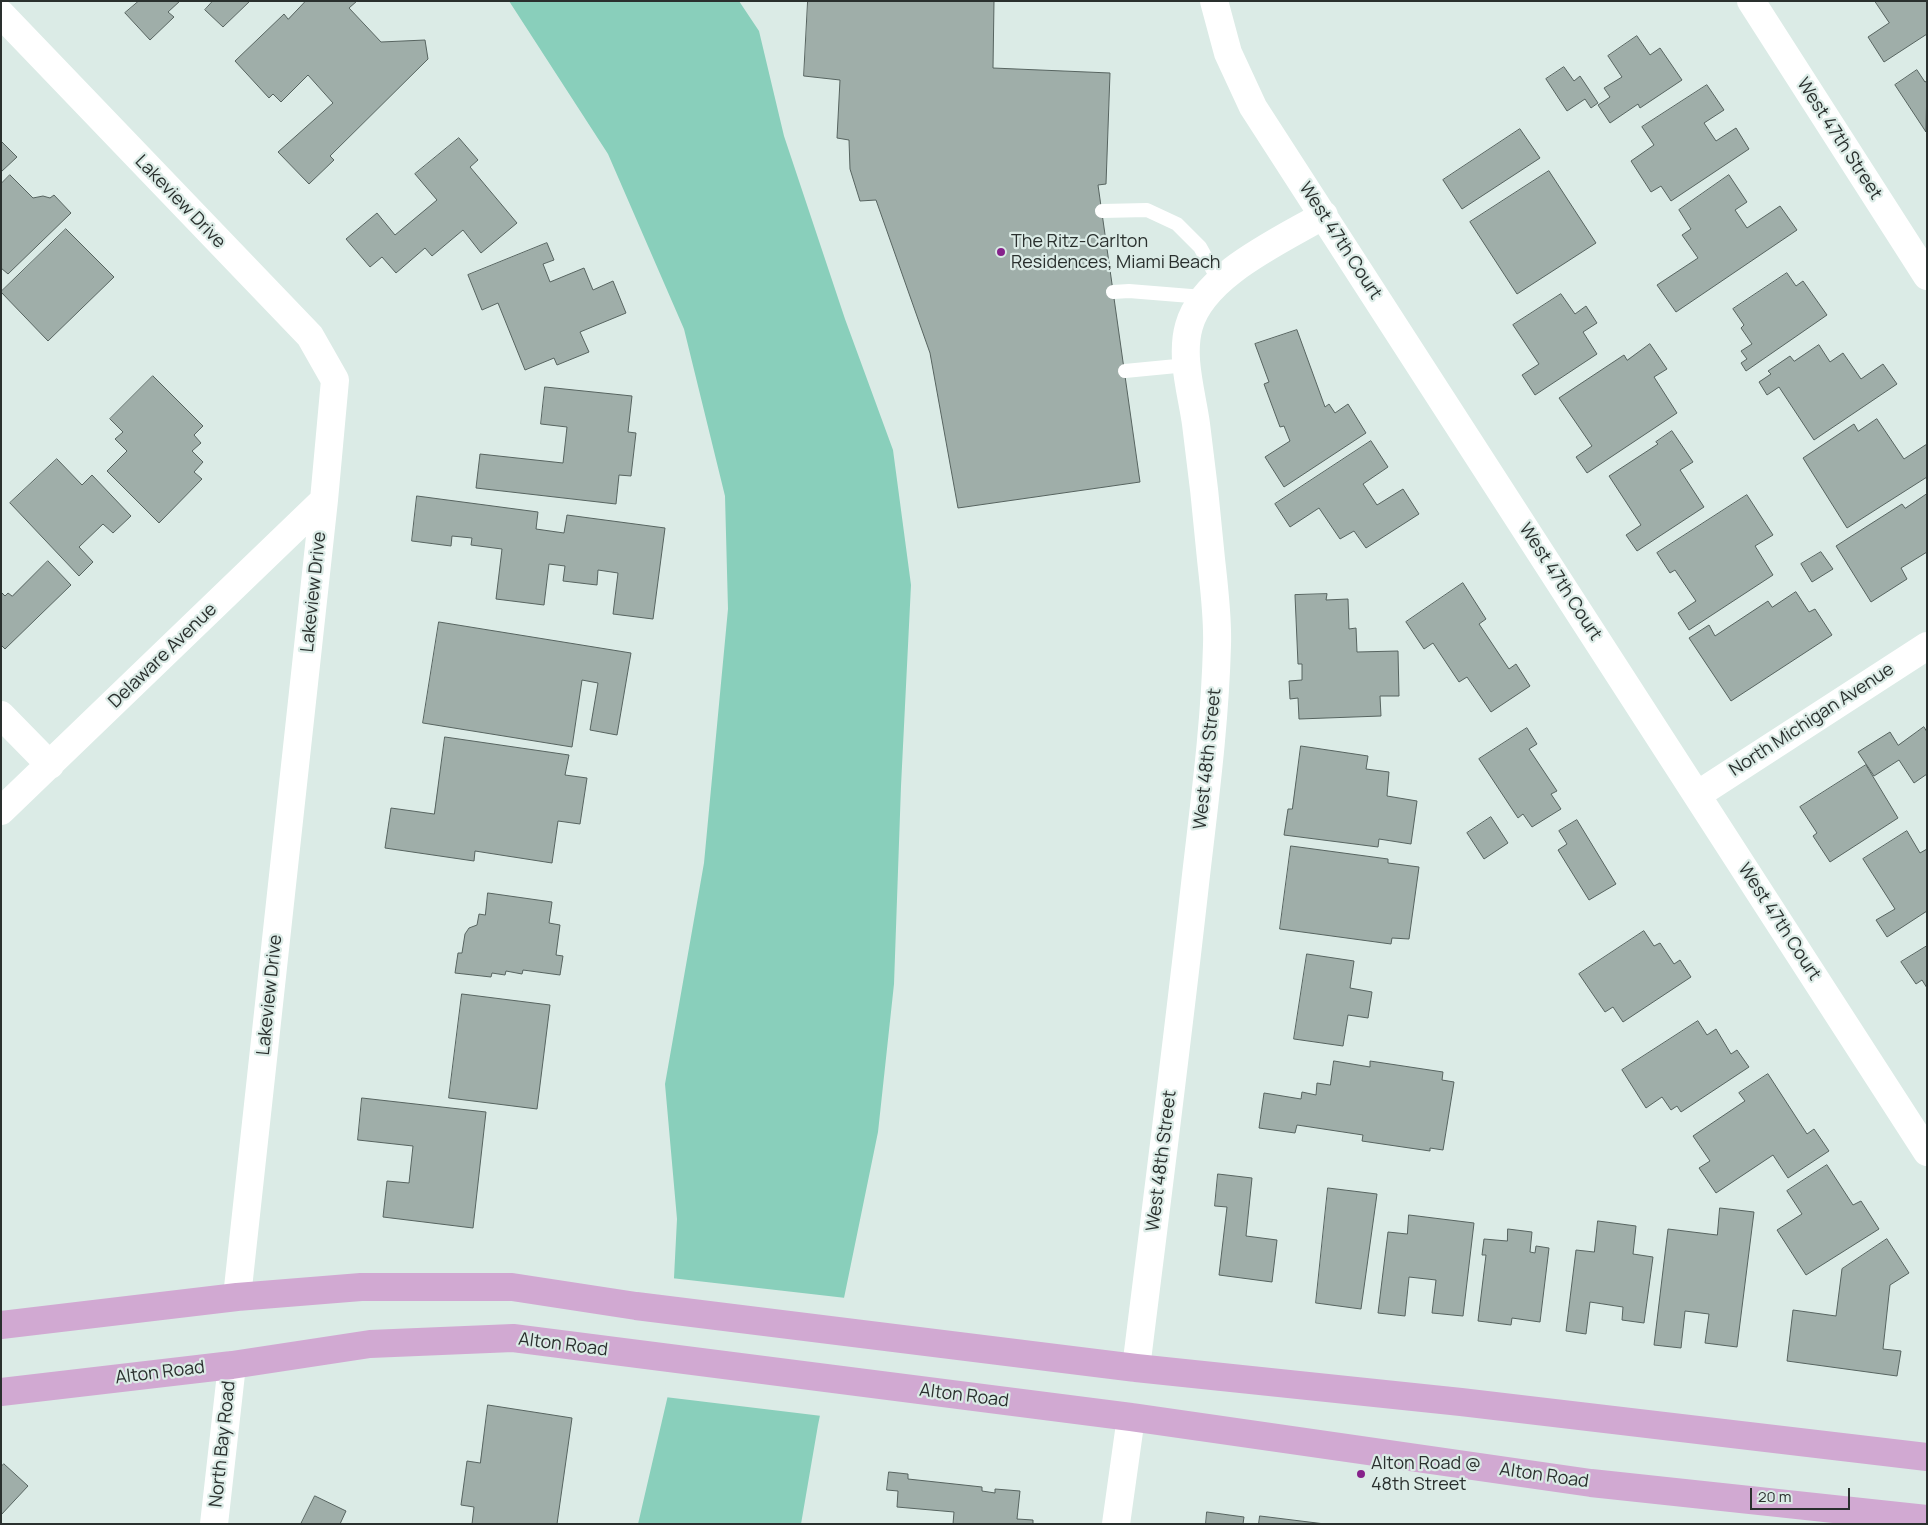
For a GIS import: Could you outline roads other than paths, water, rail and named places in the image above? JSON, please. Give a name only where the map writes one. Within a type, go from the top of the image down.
[{"type":"main road","points":[[1,1325],[237,1297],[361,1287],[512,1287],[636,1306],[1136,1368],[1461,1402],[1927,1456]]},
{"type":"main road","name":"Alton Road","points":[[1,1392],[232,1365],[370,1344],[513,1338],[1131,1417],[1591,1482],[1927,1519]]},
{"type":"street","name":"West 47th Court","points":[[1214,1],[1228,53],[1253,107],[1927,1152]]},
{"type":"street","name":"West 47th Street","points":[[1751,1],[1927,276]]},
{"type":"street","name":"Lakeview Drive","points":[[1,14],[310,336],[335,380],[324,500],[237,1297]]},
{"type":"street","name":"West 48th Street","points":[[1136,1368],[1188,952],[1214,710],[1217,642],[1214,590],[1206,499],[1188,365],[1187,338],[1189,326],[1211,290],[1231,271],[1324,215]]},
{"type":"street","name":"Delaware Avenue","points":[[1,811],[324,500]]},
{"type":"street","name":"North Michigan Avenue","points":[[1697,795],[1927,646]]},
{"type":"street","points":[[1,715],[50,765]]},
{"type":"street","name":"North Bay Road","points":[[214,1524],[232,1365]]},
{"type":"street","points":[[1116,1524],[1131,1417]]},
{"type":"lane","points":[[1102,211],[1147,210],[1177,224],[1200,247],[1211,290],[1129,290],[1113,292]]},
{"type":"lane","points":[[1125,372],[1188,365]]},
{"type":"place","name":"The Ritz-Carlton Residences, Miami Beach","points":[[1001,252]]},
{"type":"place","name":"Alton Road @ 48th Street","points":[[1361,1474]]}]
